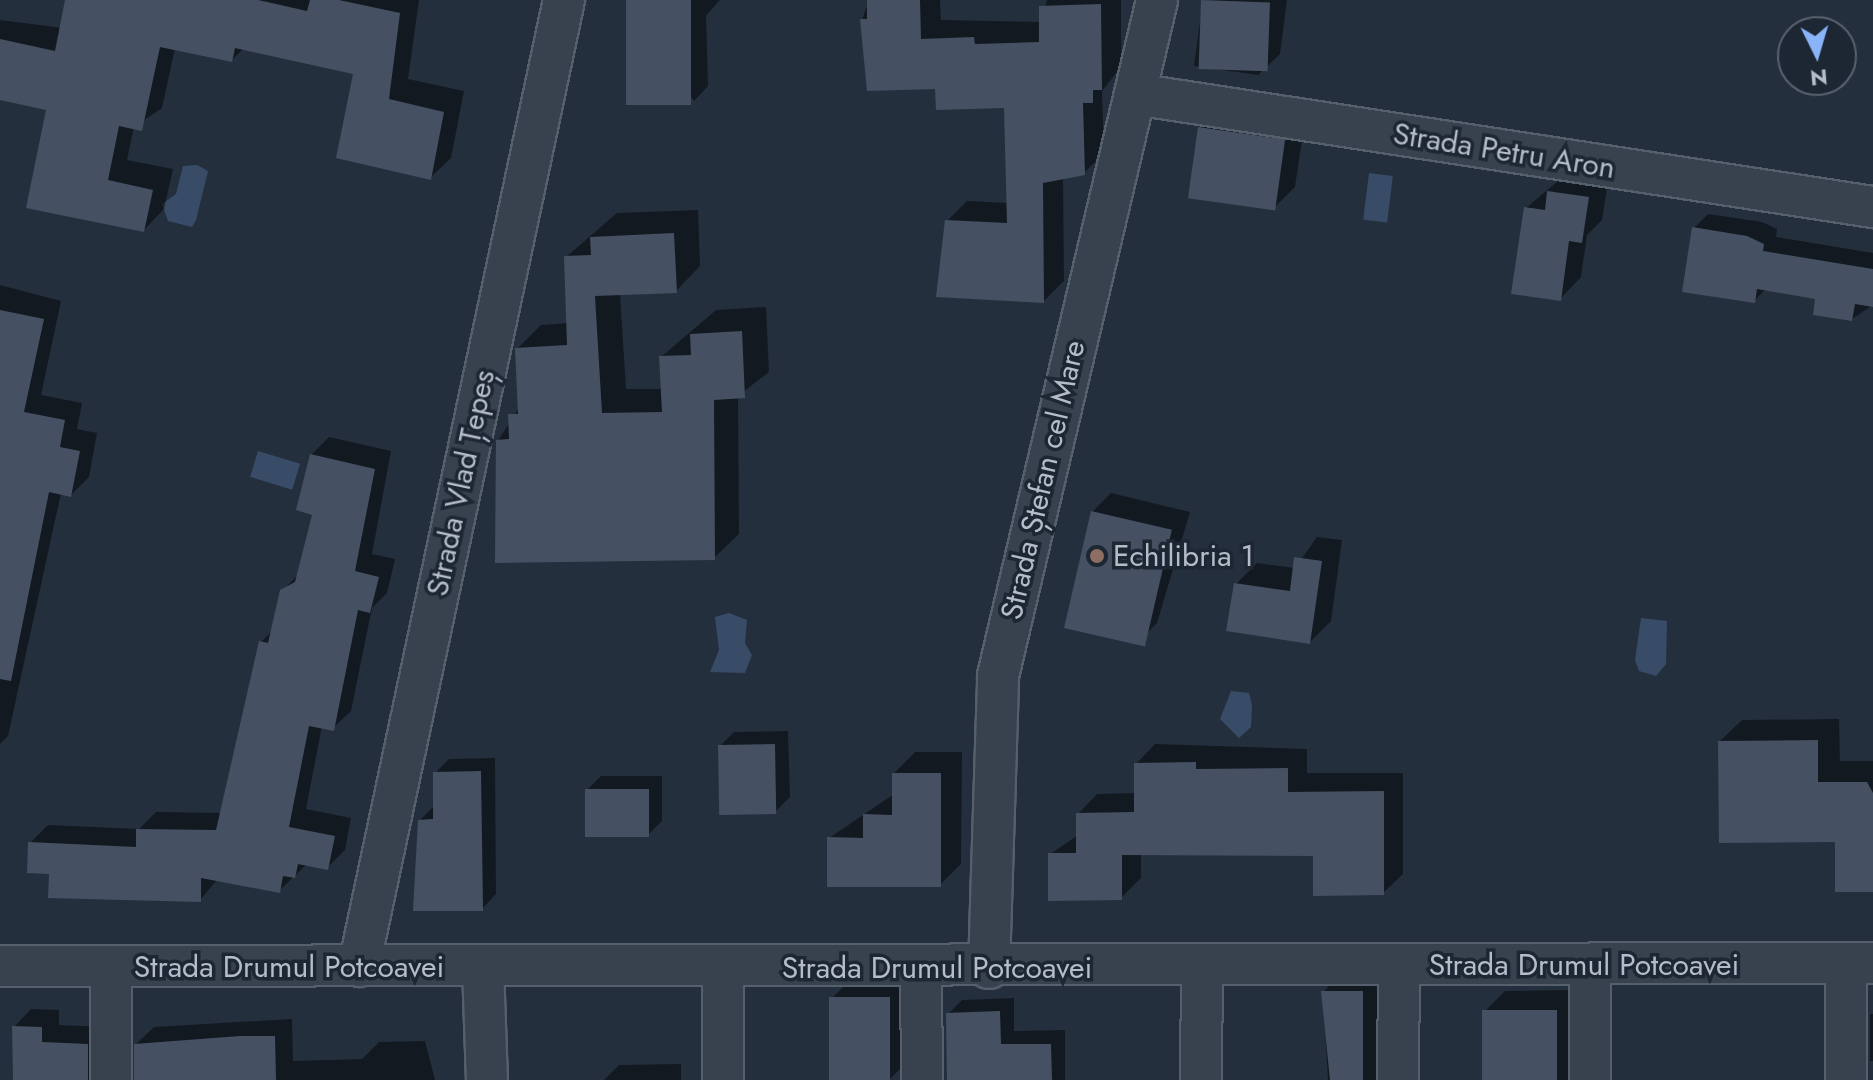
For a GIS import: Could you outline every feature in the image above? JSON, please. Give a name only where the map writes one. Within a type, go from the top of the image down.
[{"type":"street","name":"Strada Vlad Țepeș","points":[[359,966],[564,0]]},
{"type":"street","name":"Strada Ștefan cel Mare","points":[[989,968],[998,676],[1157,0]]},
{"type":"street","name":"Strada Petru Aron","points":[[1135,94],[1873,207]]},
{"type":"street","points":[[1590,964],[1590,1080]]},
{"type":"street","name":"Strada Drumul Potcoavei","points":[[0,966],[921,969],[1859,964]]},
{"type":"street","points":[[1846,1080],[1859,964]]},
{"type":"street","points":[[111,966],[111,1080]]},
{"type":"street","points":[[483,967],[487,1080]]},
{"type":"street","points":[[1201,1080],[1202,967]]},
{"type":"street","points":[[1398,1080],[1399,967]]},
{"type":"street","points":[[723,969],[723,1080]]},
{"type":"street","points":[[921,969],[922,1080]]},
{"type":"water","points":[[197,165],[208,171],[196,220],[192,227],[168,221],[162,204],[176,194],[183,166]]},
{"type":"water","points":[[1369,173],[1393,176],[1387,223],[1363,220]]},
{"type":"water","points":[[258,451],[300,464],[292,490],[250,477]]},
{"type":"water","points":[[729,613],[747,620],[745,643],[752,655],[745,673],[710,672],[719,650],[715,617]]},
{"type":"water","points":[[1641,618],[1667,621],[1666,664],[1656,676],[1639,671],[1635,660]]},
{"type":"water","points":[[1231,691],[1249,693],[1252,705],[1251,727],[1239,738],[1220,719]]},
{"type":"building","points":[[65,0],[258,0],[307,11],[310,0],[339,0],[400,13],[389,99],[444,112],[431,180],[336,158],[353,74],[235,48],[232,62],[160,47],[142,131],[119,126],[108,180],[153,190],[144,232],[26,208],[46,110],[0,100],[0,39],[55,51]]},
{"type":"building","points":[[626,0],[691,0],[691,105],[626,105]]},
{"type":"building","points":[[867,0],[920,0],[921,39],[974,37],[975,44],[1039,42],[1039,6],[1101,4],[1102,90],[1093,90],[1093,103],[1083,103],[1085,175],[1043,183],[1044,303],[936,297],[945,220],[1007,223],[1004,108],[936,110],[935,89],[867,91],[860,19],[867,19]]},
{"type":"building","points":[[1201,0],[1270,2],[1268,71],[1199,69]]},
{"type":"building","points":[[1198,127],[1285,139],[1275,211],[1188,198]]},
{"type":"building","points":[[1547,191],[1589,197],[1582,243],[1569,241],[1561,301],[1511,294],[1524,207],[1545,210]]},
{"type":"building","points":[[1692,227],[1747,236],[1764,244],[1763,251],[1873,269],[1873,307],[1855,304],[1852,321],[1813,315],[1815,299],[1757,289],[1755,303],[1682,292]]},
{"type":"building","points":[[674,233],[677,293],[595,296],[602,413],[662,412],[659,356],[691,355],[690,334],[742,331],[745,398],[714,400],[715,560],[495,563],[496,440],[509,439],[508,414],[518,414],[515,348],[567,345],[564,256],[591,255],[590,237]]},
{"type":"building","points":[[0,310],[44,319],[24,412],[65,420],[60,447],[80,451],[71,497],[49,492],[11,681],[0,679]]},
{"type":"building","points":[[310,454],[375,469],[355,571],[379,577],[370,613],[358,610],[334,731],[309,726],[289,827],[335,836],[328,870],[298,864],[295,878],[283,876],[280,893],[201,878],[201,902],[48,898],[49,874],[27,873],[28,842],[136,847],[136,829],[216,830],[259,641],[268,643],[280,590],[295,582],[312,515],[296,510]]},
{"type":"building","points":[[1091,511],[1172,530],[1145,647],[1064,628]]},
{"type":"building","points":[[1294,557],[1322,561],[1310,644],[1226,631],[1234,583],[1290,591]]},
{"type":"building","points":[[1818,740],[1818,782],[1867,782],[1873,793],[1873,892],[1835,892],[1835,842],[1719,843],[1718,741]]},
{"type":"building","points":[[775,744],[776,814],[719,815],[718,745]]},
{"type":"building","points":[[1196,762],[1196,769],[1288,768],[1288,792],[1384,791],[1384,895],[1313,896],[1313,856],[1122,855],[1122,900],[1048,901],[1048,853],[1076,853],[1076,813],[1134,812],[1134,763]]},
{"type":"building","points":[[481,771],[483,911],[413,911],[418,820],[433,819],[433,772]]},
{"type":"building","points":[[892,773],[941,773],[941,887],[827,887],[827,837],[863,838],[863,814],[892,815]]},
{"type":"building","points":[[585,789],[649,789],[649,837],[585,837]]},
{"type":"building","points":[[1321,991],[1363,991],[1363,1080],[1330,1080]]},
{"type":"building","points":[[829,997],[890,997],[890,1080],[829,1080]]},
{"type":"building","points":[[1482,1010],[1557,1010],[1557,1080],[1482,1080]]},
{"type":"building","points":[[1000,1011],[1001,1044],[1051,1044],[1052,1080],[947,1080],[946,1013]]},
{"type":"building","points":[[12,1026],[42,1027],[42,1042],[88,1044],[88,1080],[13,1080]]},
{"type":"building","points":[[275,1036],[276,1080],[134,1080],[134,1044]]},
{"type":"place","name":"Echilibria 1","points":[[1097,556]]}]
